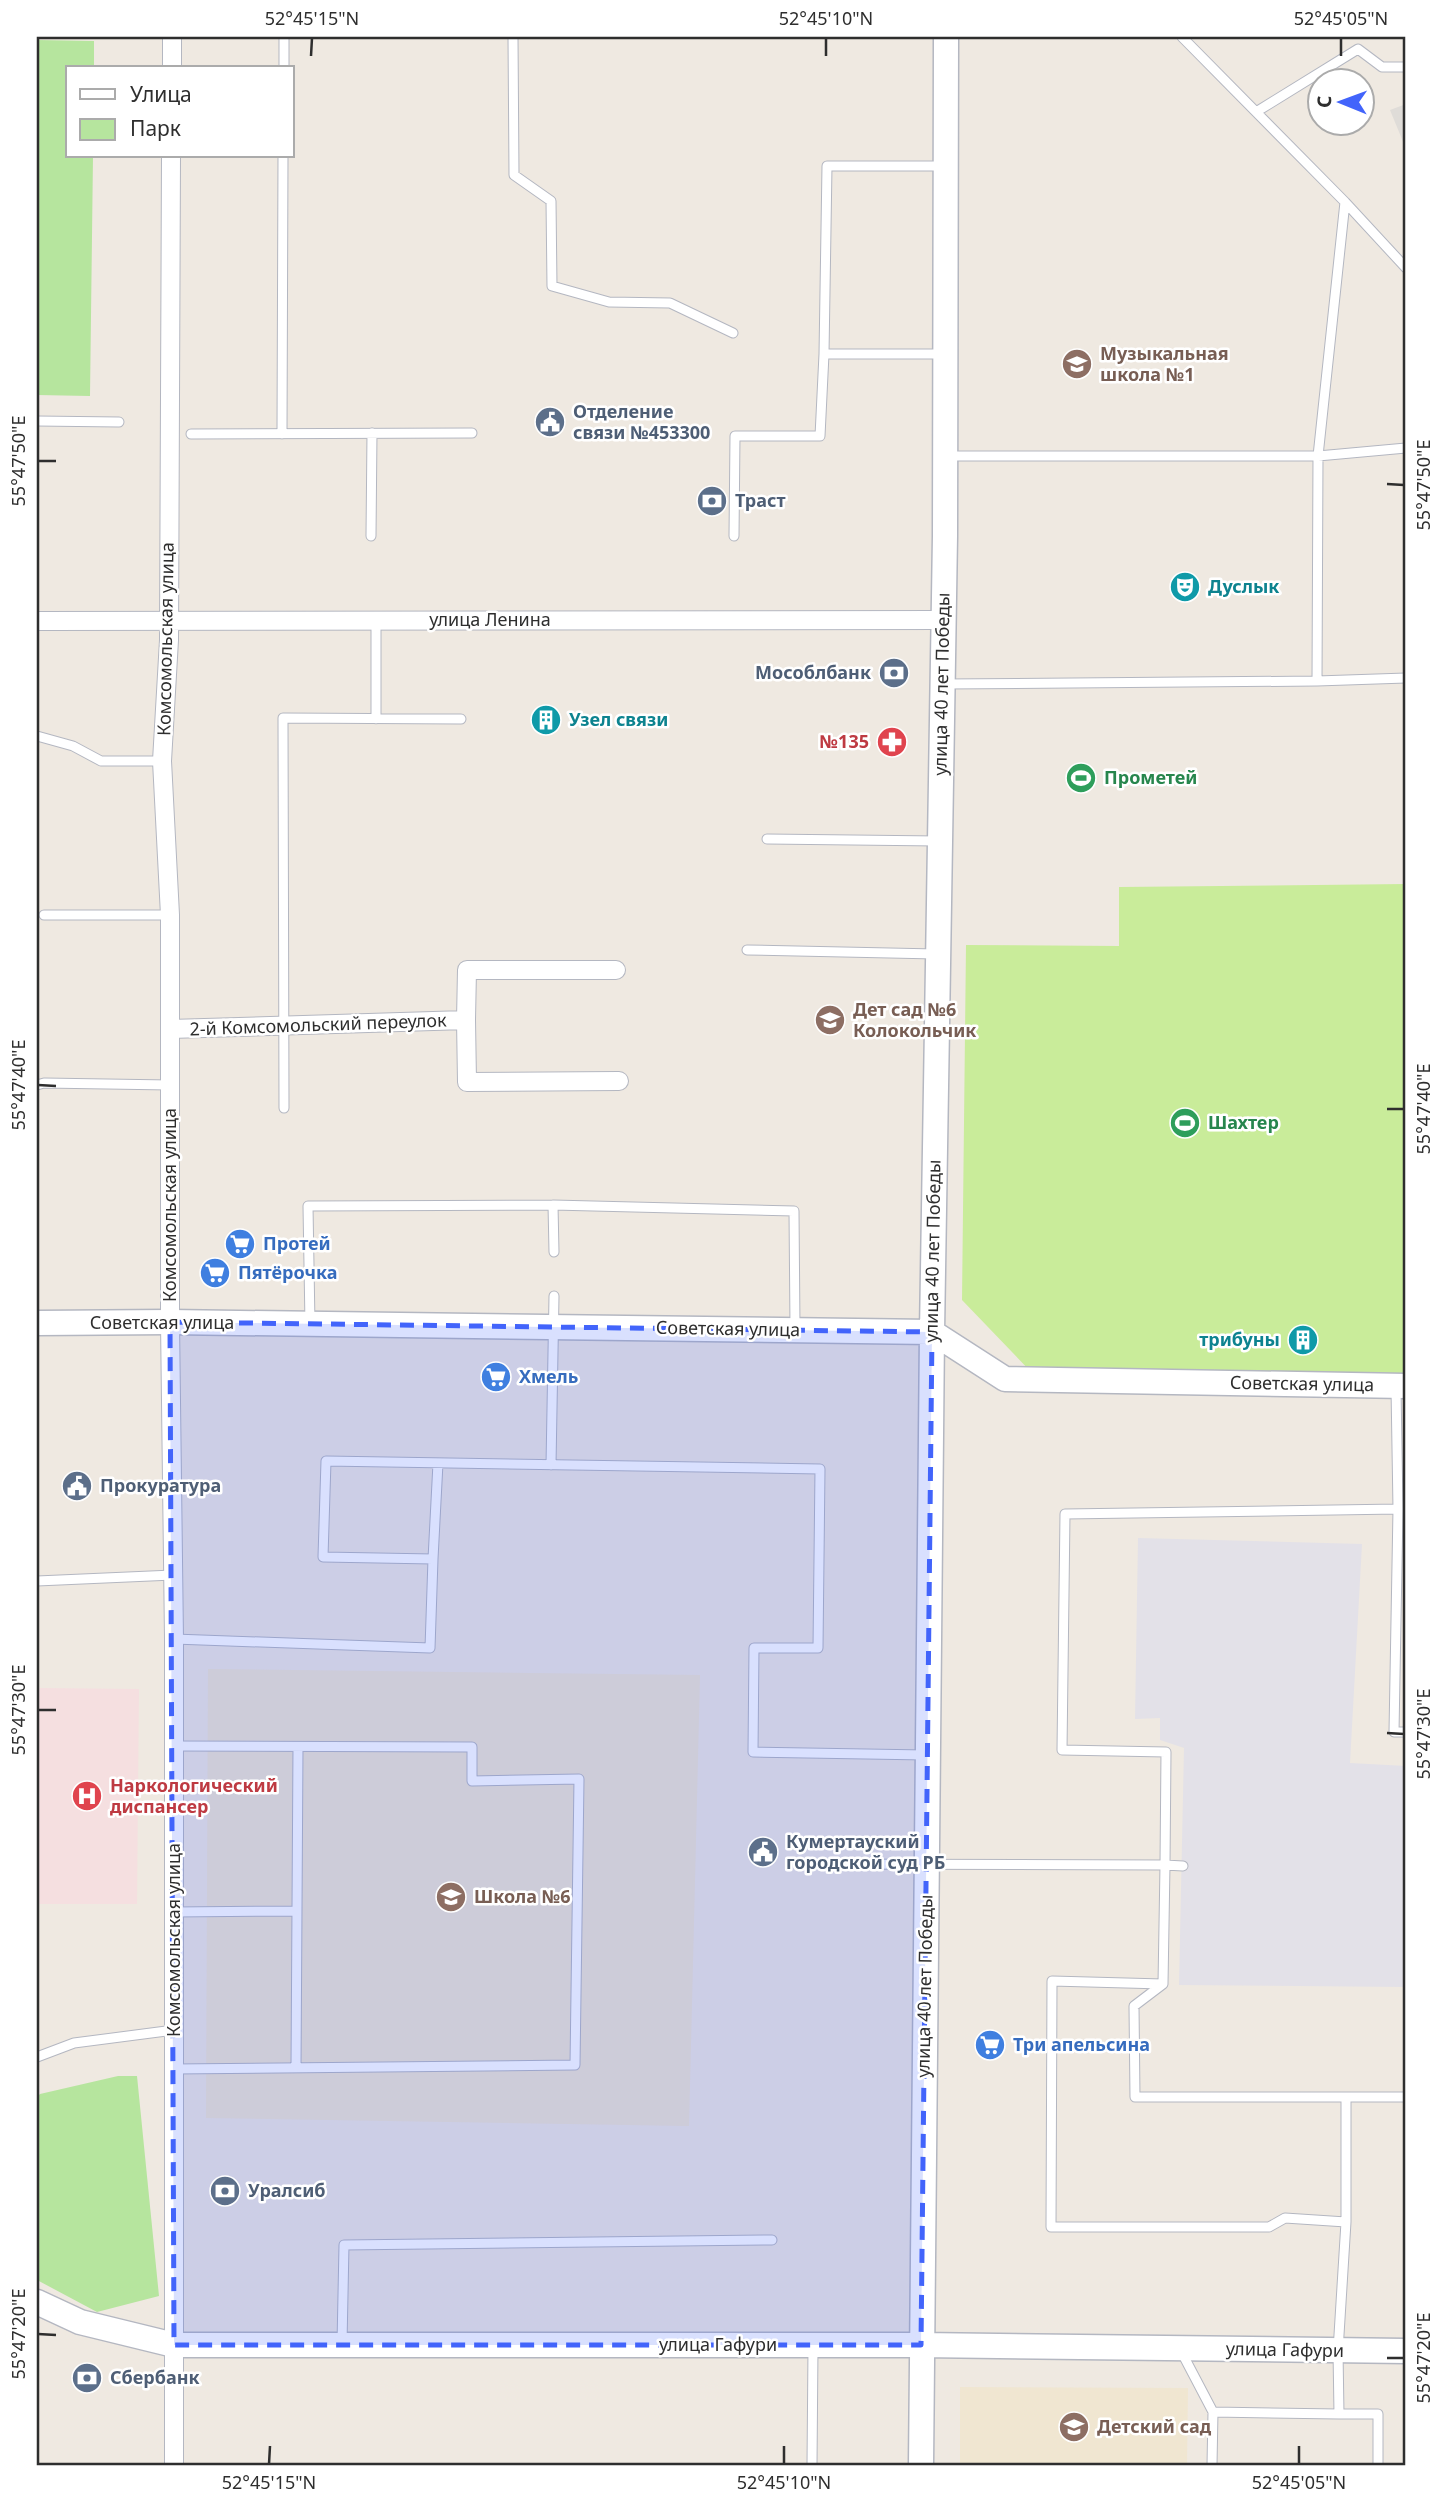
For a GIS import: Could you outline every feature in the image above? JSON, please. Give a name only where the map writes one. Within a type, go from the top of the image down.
[{"type":"street","points":[[172,37],[172,66]]},
{"type":"street","name":"улица 40 лет Победы","points":[[921,2465],[932,1332],[945,456],[946,37]]},
{"type":"street","name":"Комсомольская улица","points":[[171,158],[169,619],[162,761],[170,915],[170,1322],[174,1639],[174,2465]]},
{"type":"street","name":"улица Ленина","points":[[37,621],[943,620]]},
{"type":"street","name":"2-й Комсомольский переулок","points":[[616,970],[467,970],[467,1082],[619,1081]]},
{"type":"street","name":"2-й Комсомольский переулок","points":[[170,1029],[466,1020]]},
{"type":"street","name":"Советская улица","points":[[37,1323],[170,1322],[932,1332],[1005,1379],[1401,1386]]},
{"type":"street","name":"улица Гафури","points":[[37,2302],[80,2322],[174,2345],[921,2345],[1406,2351]]},
{"type":"lane","points":[[284,37],[284,66]]},
{"type":"lane","points":[[513,37],[514,175],[551,201],[552,286],[609,302],[670,303],[733,333]]},
{"type":"lane","points":[[1182,37],[1345,202],[1406,268]]},
{"type":"lane","points":[[1256,112],[1358,49],[1382,67],[1406,67]]},
{"type":"lane","points":[[282,434],[283,158]]},
{"type":"lane","points":[[734,536],[735,436],[820,436],[827,166],[946,166]]},
{"type":"lane","points":[[1317,681],[1318,456],[1345,202]]},
{"type":"lane","points":[[824,354],[945,354]]},
{"type":"lane","points":[[37,421],[119,422]]},
{"type":"lane","points":[[371,536],[372,433]]},
{"type":"lane","points":[[191,434],[472,433]]},
{"type":"lane","points":[[945,456],[1318,456],[1406,448]]},
{"type":"lane","points":[[376,620],[376,719]]},
{"type":"lane","points":[[942,684],[1406,678]]},
{"type":"lane","points":[[284,1108],[283,718],[461,719]]},
{"type":"lane","points":[[37,736],[74,746],[101,761],[162,761]]},
{"type":"lane","points":[[767,839],[940,841]]},
{"type":"lane","points":[[44,915],[170,915]]},
{"type":"lane","points":[[747,950],[938,954]]},
{"type":"lane","points":[[37,1085],[170,1085]]},
{"type":"lane","points":[[553,1205],[554,1252]]},
{"type":"lane","points":[[310,1324],[309,1206],[553,1205],[794,1211],[795,1330]]},
{"type":"lane","points":[[551,1465],[554,1296]]},
{"type":"lane","points":[[1401,1386],[1394,1732],[1406,1732]]},
{"type":"lane","points":[[433,1559],[323,1557],[326,1461],[820,1469],[818,1648],[754,1648],[753,1752],[927,1755]]},
{"type":"lane","points":[[174,1639],[430,1648],[438,1463]]},
{"type":"lane","points":[[1163,1984],[1166,1752],[1062,1750],[1065,1514],[1398,1509]]},
{"type":"lane","points":[[37,1581],[173,1575]]},
{"type":"lane","points":[[174,1746],[472,1747],[472,1781],[579,1779],[575,2066],[174,2069]]},
{"type":"lane","points":[[296,2068],[298,1746]]},
{"type":"lane","points":[[799,1864],[1183,1866]]},
{"type":"lane","points":[[174,1912],[297,1911]]},
{"type":"lane","points":[[1163,1984],[1052,1981],[1051,2227],[1269,2227],[1285,2218],[1346,2222]]},
{"type":"lane","points":[[1163,1984],[1134,2006],[1135,2097],[1406,2097]]},
{"type":"lane","points":[[37,2057],[74,2043],[174,2030]]},
{"type":"lane","points":[[1339,2414],[1338,2351],[1346,2222],[1346,2097]]},
{"type":"lane","points":[[342,2345],[344,2245],[772,2240]]},
{"type":"lane","points":[[812,2465],[813,2345]]},
{"type":"lane","points":[[1180,2349],[1213,2412],[1212,2465]]},
{"type":"lane","points":[[1213,2412],[1378,2414],[1378,2465]]},
{"type":"highlighted area","points":[[170,1322],[932,1332],[921,2345],[174,2345]]},
{"type":"shaded area","points":[[1406,104],[1406,149],[1390,110]]},
{"type":"shaded area","points":[[1138,1538],[1362,1544],[1350,1763],[1406,1766],[1406,1987],[1179,1985],[1184,1748],[1160,1740],[1160,1718],[1135,1719]]},
{"type":"shaded area","name":"Школа №6","points":[[208,1669],[700,1675],[689,2126],[206,2118]]},
{"type":"shaded area","name":"Наркологический диспансер","points":[[37,1688],[139,1689],[137,1904],[37,1904]]},
{"type":"shaded area","name":"Детский сад","points":[[960,2387],[1188,2388],[1187,2465],[960,2465]]},
{"type":"green space","points":[[37,40],[94,41],[94,66],[66,66],[66,158],[93,158],[90,396],[37,395]]},
{"type":"green space","name":"Шахтер","points":[[1406,884],[1406,1377],[1033,1374],[962,1300],[966,945],[1119,946],[1119,887]]},
{"type":"green space","points":[[118,2076],[137,2076],[159,2296],[97,2312],[37,2280],[37,2097],[40,2094]]},
{"type":"place","name":"Музыкальная школа №1","points":[[1077,364]]},
{"type":"place","name":"Отделение связи №453300","points":[[550,422]]},
{"type":"place","name":"Траст","points":[[712,501]]},
{"type":"place","name":"Дуслык","points":[[1185,587]]},
{"type":"place","name":"Мособлбанк","points":[[894,673]]},
{"type":"place","name":"Узел связи","points":[[546,720]]},
{"type":"place","name":"№135","points":[[892,742]]},
{"type":"place","name":"Прометей","points":[[1081,778]]},
{"type":"place","name":"Дет сад №6 Колокольчик","points":[[830,1020]]},
{"type":"place","name":"Шахтер","points":[[1185,1123]]},
{"type":"place","name":"Протей","points":[[240,1244]]},
{"type":"place","name":"Пятёрочка","points":[[215,1273]]},
{"type":"place","name":"трибуны","points":[[1303,1340]]},
{"type":"place","name":"Хмель","points":[[496,1377]]},
{"type":"place","name":"Прокуратура","points":[[77,1486]]},
{"type":"place","name":"Наркологический диспансер","points":[[87,1796]]},
{"type":"place","name":"Кумертауский городской суд РБ","points":[[763,1852]]},
{"type":"place","name":"Школа №6","points":[[451,1897]]},
{"type":"place","name":"Три апельсина","points":[[990,2045]]},
{"type":"place","name":"Уралсиб","points":[[225,2191]]},
{"type":"place","name":"Сбербанк","points":[[87,2378]]},
{"type":"place","name":"Детский сад","points":[[1074,2427]]}]
